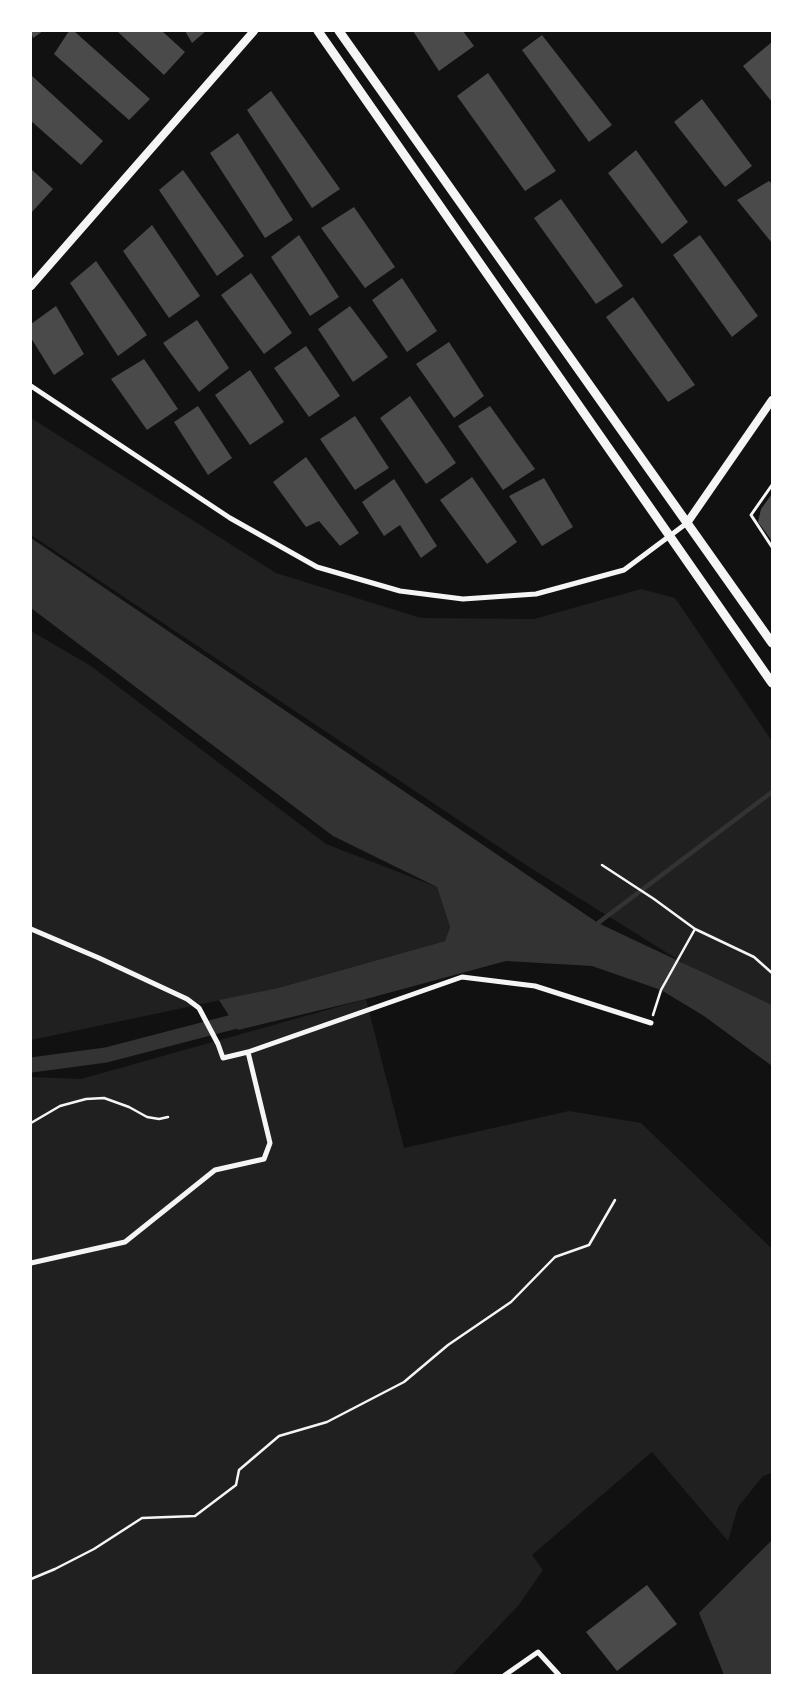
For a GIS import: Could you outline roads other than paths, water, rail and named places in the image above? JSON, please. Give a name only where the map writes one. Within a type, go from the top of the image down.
[{"type":"main road","points":[[318,31],[772,683]]},
{"type":"main road","points":[[339,31],[772,643]]},
{"type":"street","points":[[31,286],[254,31]]},
{"type":"street","points":[[31,386],[230,518],[317,567],[400,591],[463,599],[536,594],[624,570],[687,523],[772,400]]},
{"type":"street","points":[[31,929],[187,999],[199,1008],[218,1044],[223,1058],[248,1052],[462,977],[535,986],[651,1023]]},
{"type":"street","points":[[31,1263],[125,1242],[215,1170],[264,1159],[270,1143],[248,1052]]},
{"type":"street","points":[[506,1675],[538,1652],[559,1675]]},
{"type":"lane","points":[[772,485],[751,515],[772,547]]},
{"type":"waterway","points":[[598,923],[772,792]]},
{"type":"waterway","points":[[31,1065],[106,1055],[252,1017]]}]
